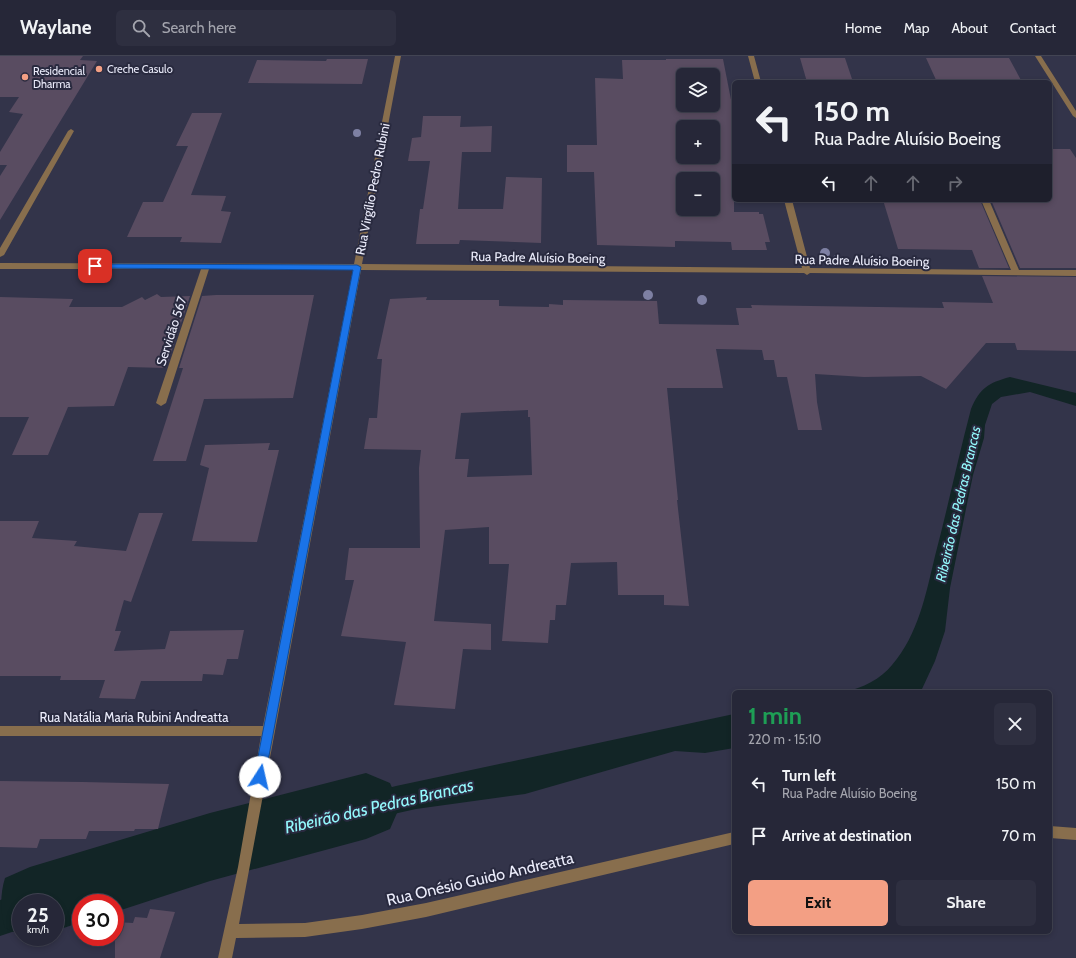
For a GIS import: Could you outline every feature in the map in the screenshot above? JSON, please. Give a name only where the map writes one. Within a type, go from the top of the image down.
[{"type":"street","name":"Rua Virgílio Pedro Rubini","points":[[226,958],[230,930],[244,867],[268,731],[398,56]]},
{"type":"street","points":[[751,56],[757,80]]},
{"type":"street","points":[[1038,56],[1076,116]]},
{"type":"street","points":[[0,255],[71,131]]},
{"type":"street","points":[[789,202],[807,272]]},
{"type":"street","points":[[986,202],[1016,273]]},
{"type":"street","name":"Rua Padre Aluísio Boeing","points":[[0,266],[357,267],[807,272],[1076,273]]},
{"type":"street","name":"Servidão 567","points":[[161,403],[206,267]]},
{"type":"street","name":"Rua Natália Maria Rubini Andreatta","points":[[0,731],[268,731]]},
{"type":"street","points":[[1052,832],[1076,834]]},
{"type":"street","name":"Rua Onésio Guido Andreatta","points":[[230,930],[305,930],[362,922],[426,910],[732,838]]},
{"type":"water","points":[[1010,377],[1076,393],[1076,406],[1030,392],[1001,397],[992,404],[985,425],[984,438],[973,475],[968,499],[950,588],[945,631],[935,661],[922,689],[852,690],[877,679],[888,670],[901,653],[915,627],[924,599],[971,409],[981,391],[990,384]]},
{"type":"water","points":[[732,714],[732,748],[705,753],[675,751],[525,794],[416,809],[291,837],[295,812],[396,786]]},
{"type":"water","points":[[214,828],[207,867],[124,895],[72,894],[72,912],[64,915],[64,894],[19,894],[125,861]]},
{"type":"water","points":[[12,896],[12,932],[0,936],[0,900]]},
{"type":"building","points":[[0,56],[83,56],[80,60],[97,61],[0,220],[0,176],[7,165],[0,165],[0,152],[23,114],[9,112],[19,97],[0,97]]},
{"type":"building","points":[[800,58],[845,58],[852,80],[806,80]]},
{"type":"building","points":[[926,58],[1009,58],[1021,80],[936,80]]},
{"type":"building","points":[[327,59],[368,59],[362,84],[248,83],[257,60],[326,61]]},
{"type":"building","points":[[723,59],[732,105],[732,202],[734,202],[734,212],[759,212],[759,214],[763,214],[770,242],[765,242],[767,250],[732,250],[731,242],[675,241],[675,247],[597,245],[594,172],[567,172],[567,145],[597,145],[595,78],[623,79],[622,60]]},
{"type":"building","points":[[192,113],[222,113],[191,195],[226,196],[221,211],[231,212],[221,243],[180,242],[182,237],[127,237],[143,202],[163,202],[188,146],[176,146]]},
{"type":"building","points":[[423,116],[461,116],[460,127],[492,126],[491,152],[462,152],[458,209],[503,209],[506,177],[542,178],[541,243],[460,240],[459,244],[416,244],[420,209],[423,209],[430,161],[408,161],[412,138],[421,137]]},
{"type":"building","points":[[1052,149],[1070,149],[1076,158],[1076,268],[1020,268],[992,202],[1052,202]]},
{"type":"building","points":[[884,202],[981,202],[1009,268],[979,268],[972,250],[898,249]]},
{"type":"building","points":[[982,276],[1076,277],[1076,351],[1017,350],[1015,343],[986,343],[946,389],[921,376],[864,377],[815,374],[817,402],[822,430],[798,430],[787,377],[777,377],[774,360],[764,360],[762,350],[716,349],[723,388],[667,388],[677,500],[689,606],[664,605],[664,595],[618,595],[617,562],[571,563],[566,605],[556,605],[555,620],[550,620],[548,643],[502,641],[509,564],[489,564],[489,527],[445,530],[434,621],[491,624],[491,650],[463,649],[455,709],[394,705],[406,642],[341,636],[354,580],[345,580],[349,548],[420,548],[419,468],[421,450],[364,449],[369,418],[377,418],[382,359],[377,359],[390,299],[427,297],[426,300],[499,300],[499,306],[549,307],[549,304],[563,305],[563,300],[657,301],[659,324],[739,325],[736,308],[752,308],[751,305],[944,308],[942,302],[993,303]],"holes":[[[528,410],[528,417],[530,417],[532,475],[467,477],[469,459],[455,459],[461,413]]]},
{"type":"building","points":[[157,294],[161,297],[190,296],[166,368],[128,367],[114,406],[68,407],[48,455],[12,455],[29,417],[0,417],[0,297],[73,299],[69,307],[122,307],[142,297],[145,300]]},
{"type":"building","points":[[314,295],[293,398],[204,399],[186,461],[153,461],[183,368],[179,368],[202,296]]},
{"type":"building","points":[[270,443],[268,450],[279,450],[257,542],[192,541],[209,468],[200,465],[205,445]]},
{"type":"building","points":[[139,513],[163,513],[131,602],[124,600],[115,631],[121,631],[114,651],[165,649],[170,631],[244,630],[238,659],[227,659],[223,675],[203,674],[202,681],[141,681],[135,699],[99,698],[105,680],[60,680],[61,676],[0,676],[0,521],[39,521],[32,538],[77,541],[74,546],[126,551]]},
{"type":"building","points":[[0,781],[169,784],[158,829],[135,829],[134,831],[89,831],[86,839],[40,839],[37,848],[0,847]]},
{"type":"building","points":[[150,909],[175,912],[160,958],[115,958],[115,946],[124,946],[124,922],[133,923],[135,917],[147,918]]},
{"type":"waterway","name":"Ribeirão das Pedras Brancas","points":[[59,894],[210,847],[366,806]]},
{"type":"place","name":"Creche Casulo","points":[[99,69]]},
{"type":"place","name":"Residencial Dharma","points":[[25,77]]},
{"type":"route","points":[[95,266],[357,267],[260,777]]}]
